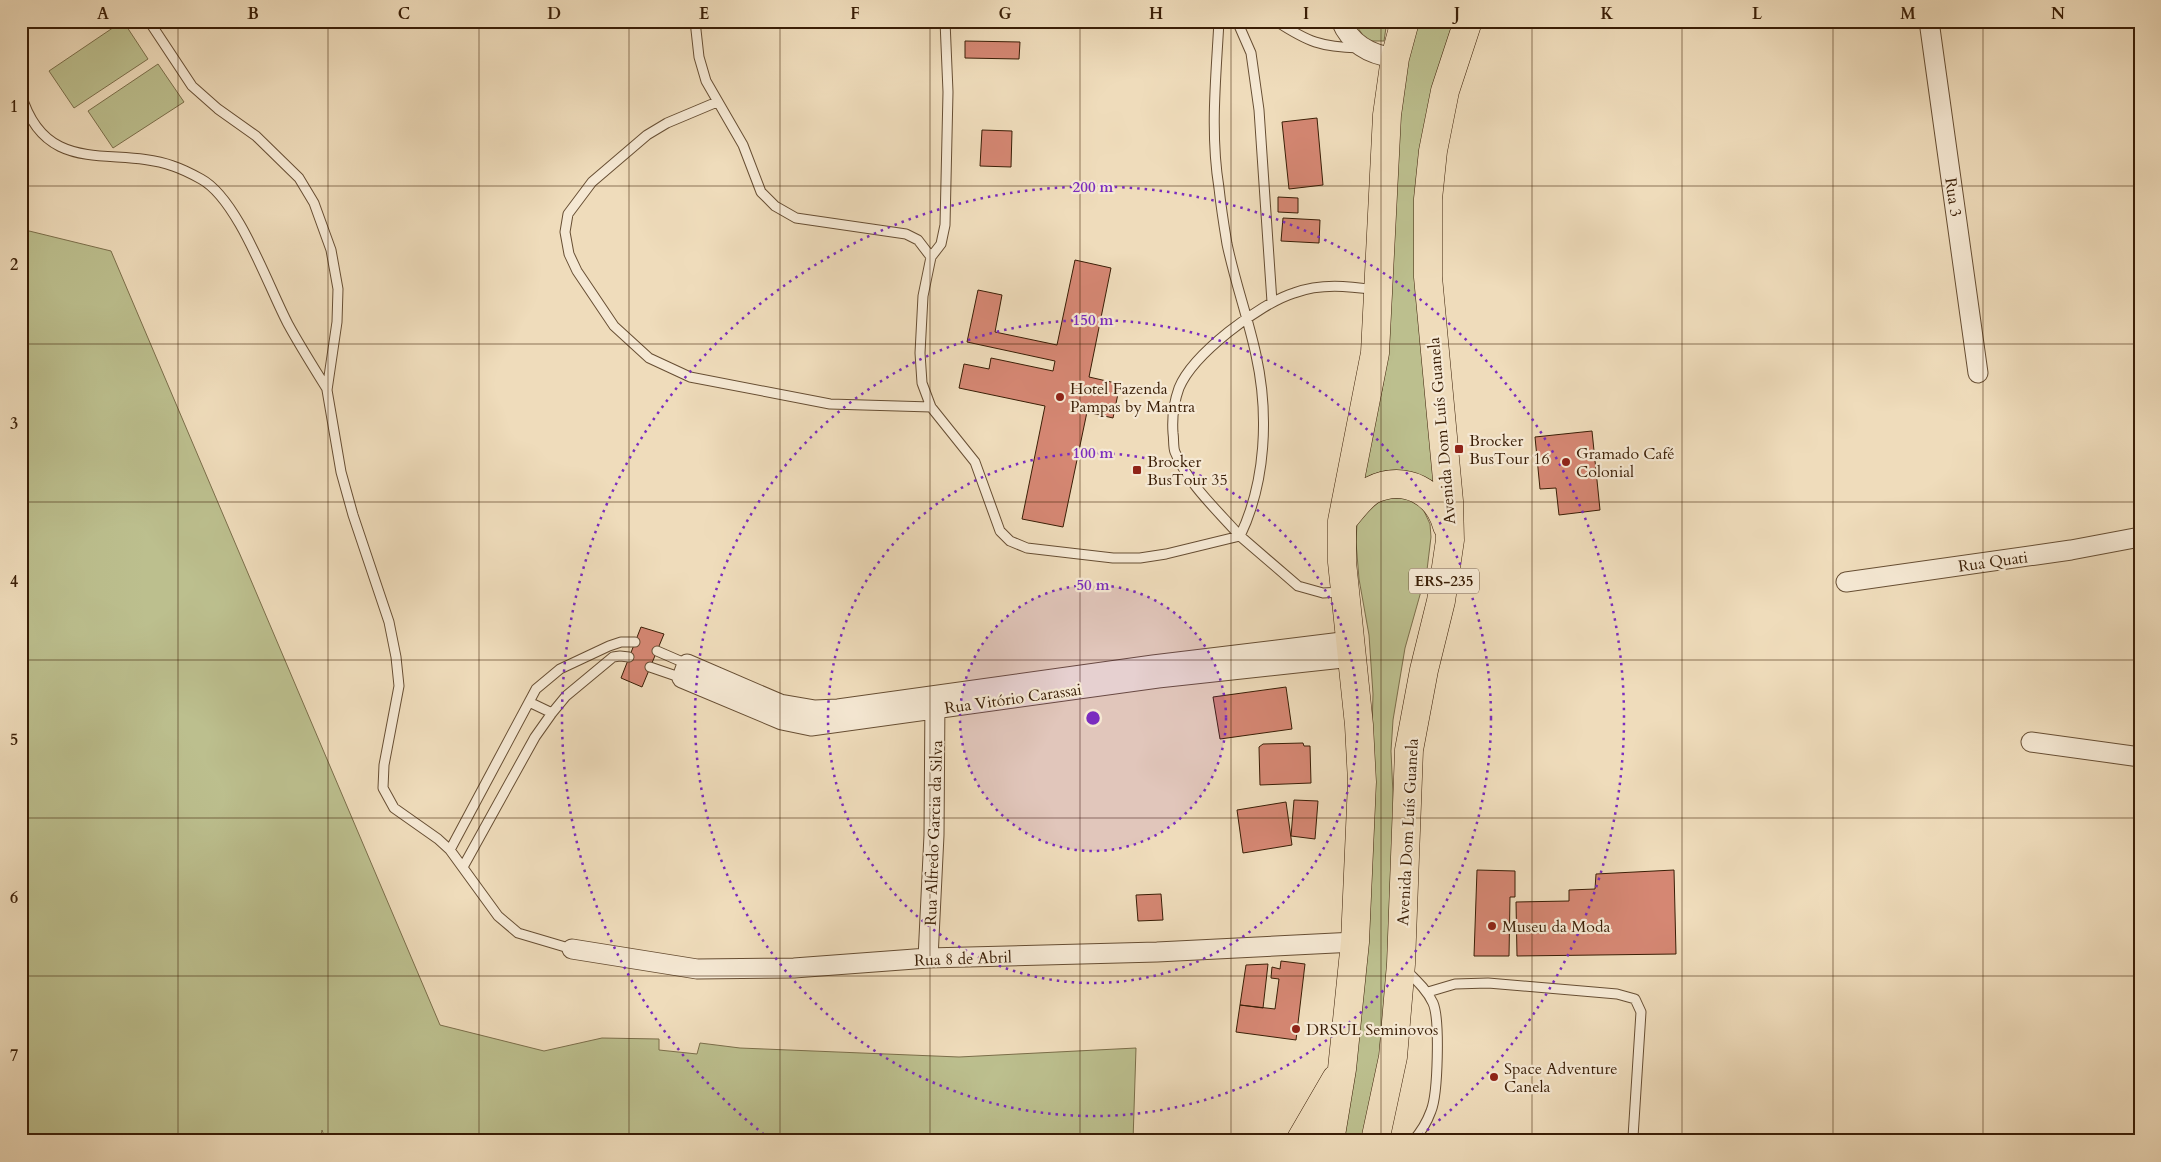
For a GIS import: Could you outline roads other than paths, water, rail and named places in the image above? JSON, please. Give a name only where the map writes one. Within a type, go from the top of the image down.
[{"type":"main road","points":[[1330,1141],[1342,1070],[1355,942],[1362,782],[1360,735],[1342,562],[1342,521],[1370,381],[1379,290],[1382,192],[1388,115],[1395,58],[1405,21]]},
{"type":"main road","name":"Avenida Dom Luís Guanela","points":[[1376,1141],[1393,1057],[1401,964],[1409,750],[1422,678],[1441,601],[1450,540],[1449,501],[1428,277],[1428,199],[1432,151],[1445,91],[1468,21]]},
{"type":"main road","points":[[1342,521],[1371,491],[1387,485],[1408,484],[1426,492],[1439,505],[1450,540]]},
{"type":"main road","points":[[1300,1141],[1342,1070]]},
{"type":"street","points":[[1341,21],[1360,48],[1378,56],[1395,58]]},
{"type":"street","name":"Rua 3","points":[[1929,21],[1978,373]]},
{"type":"street","name":"Rua Quati","points":[[1846,582],[2071,550],[2140,537]]},
{"type":"street","name":"Rua Vitório Carassai","points":[[685,671],[780,704],[797,708],[838,709],[935,702],[1153,665],[1352,649]]},
{"type":"street","name":"Rua Alfredo Garcia da Silva","points":[[928,958],[935,702]]},
{"type":"street","points":[[2030,742],[2140,757]]},
{"type":"street","name":"Rua 8 de Abril","points":[[572,949],[697,969],[794,968],[928,958],[1157,952],[1355,942]]},
{"type":"lane","points":[[21,32],[24,21]]},
{"type":"lane","points":[[149,21],[192,86],[218,109],[256,136],[299,178],[314,203],[331,250],[338,289],[336,322],[327,390],[341,472],[353,515],[389,622],[396,657],[399,686],[384,765],[383,788],[394,808],[438,839],[450,850],[498,916],[518,933],[572,949]]},
{"type":"lane","points":[[945,21],[948,92],[945,225],[941,244],[931,257],[922,296],[920,353],[922,383],[931,407],[975,462],[985,486],[992,514],[1000,531],[1010,541],[1027,548],[1113,558],[1140,558],[1240,536]]},
{"type":"lane","points":[[1219,21],[1214,135],[1218,185],[1228,245],[1256,356],[1262,398],[1263,442],[1259,478],[1252,511],[1240,536]]},
{"type":"lane","points":[[1236,21],[1251,53],[1259,110],[1272,302]]},
{"type":"lane","points":[[1276,21],[1301,37],[1324,46],[1360,48]]},
{"type":"lane","points":[[696,23],[699,57],[706,81],[743,145],[761,192],[775,206],[796,218],[906,234],[918,240],[931,257]]},
{"type":"lane","points":[[21,94],[25,108],[47,138],[72,151],[79,154],[141,160],[172,166],[203,180],[218,194],[245,234],[289,325],[327,390]]},
{"type":"lane","points":[[717,102],[667,122],[646,135],[592,182],[568,214],[565,232],[569,254],[577,271],[614,326],[650,358],[690,377],[830,404],[931,407]]},
{"type":"lane","points":[[1345,592],[1323,593],[1298,586],[1240,536],[1187,474],[1175,451],[1172,420],[1180,388],[1189,374],[1204,354],[1246,318],[1272,302],[1294,293],[1317,287],[1343,286],[1379,290]]},
{"type":"lane","points":[[450,850],[536,688],[560,669],[609,646],[622,642],[635,642]]},
{"type":"lane","points":[[657,651],[685,671]]},
{"type":"lane","points":[[463,867],[535,737],[552,713],[566,696],[613,658],[620,656],[629,657]]},
{"type":"lane","points":[[650,667],[685,671]]},
{"type":"lane","points":[[529,702],[552,713]]},
{"type":"lane","points":[[1401,964],[1428,992],[1434,1005],[1438,1033],[1432,1110],[1420,1133],[1413,1141]]},
{"type":"lane","points":[[1428,992],[1456,984],[1488,983],[1617,994],[1635,998],[1641,1012],[1632,1138]]},
{"type":"place","name":"Hotel Fazenda Pampas by Mantra","points":[[1060,397]]},
{"type":"place","name":"Brocker BusTour 16","points":[[1459,449]]},
{"type":"place","name":"Gramado Café Colonial","points":[[1566,462]]},
{"type":"place","name":"Brocker BusTour 35","points":[[1137,470]]},
{"type":"place","name":"Museu da Moda","points":[[1492,926]]},
{"type":"place","name":"DRSUL Seminovos","points":[[1296,1029]]},
{"type":"place","name":"Space Adventure Canela","points":[[1494,1077]]}]
